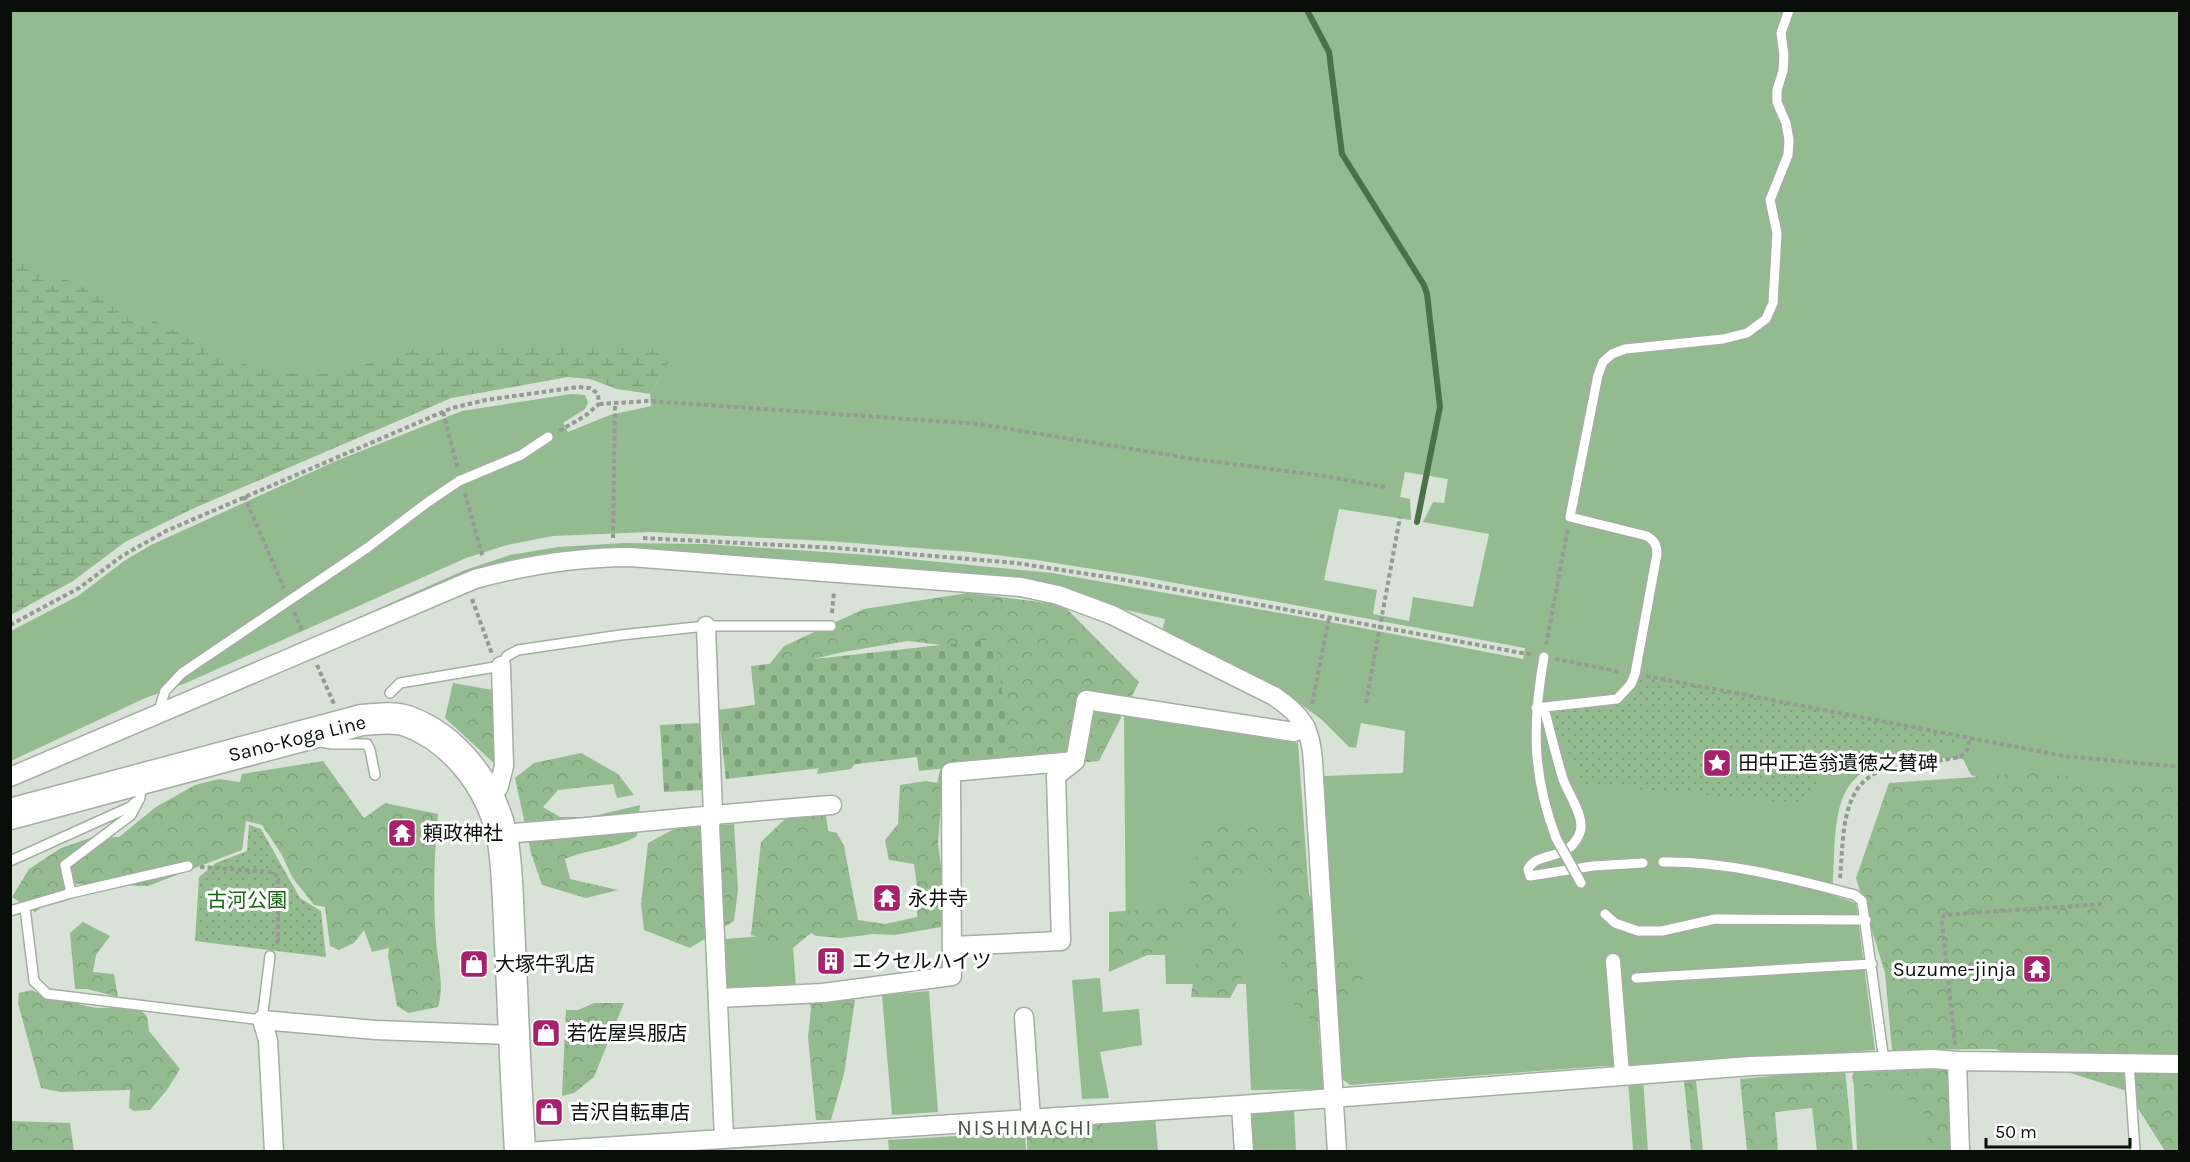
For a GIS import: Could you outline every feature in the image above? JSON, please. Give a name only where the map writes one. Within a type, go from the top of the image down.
[{"type":"main road","name":"Sano-Koga Line","points":[[10,814],[141,788],[311,733],[362,720],[386,718],[406,721],[425,729],[443,741],[462,759],[477,778],[490,801],[502,834],[508,907],[520,1152]]},
{"type":"street","points":[[10,777],[475,579],[558,561],[618,557],[1021,587],[1058,594],[1112,615],[1274,696],[1289,706],[1306,727],[1312,744],[1337,1152]]},
{"type":"street","points":[[706,626],[713,814],[710,825],[724,1138]]},
{"type":"street","points":[[490,801],[499,786],[504,766],[496,659]]},
{"type":"street","points":[[953,946],[1061,941],[1056,776],[1075,761],[1086,700],[1294,732],[1306,727]]},
{"type":"street","points":[[719,998],[823,993],[952,976],[951,772],[1075,761]]},
{"type":"street","points":[[502,834],[832,805]]},
{"type":"street","points":[[1613,961],[1622,1074]]},
{"type":"street","points":[[1024,1017],[1031,1119]]},
{"type":"street","points":[[274,1152],[268,1040],[262,1020],[376,1030],[513,1035]]},
{"type":"street","points":[[526,1152],[1241,1106],[1622,1074],[1751,1066],[1933,1059],[2180,1064]]},
{"type":"street","points":[[1957,1061],[1960,1152]]},
{"type":"street","points":[[1241,1106],[1245,1152]]},
{"type":"lane","points":[[1540,708],[1617,699],[1635,674],[1657,546],[1647,536],[1570,517],[1594,390],[1603,362],[1612,354],[1625,349],[1723,339],[1747,333],[1766,319],[1773,303],[1777,233],[1770,200],[1788,155],[1789,140],[1786,123],[1778,102],[1777,90],[1783,71],[1784,55],[1781,33],[1790,10]]},
{"type":"lane","points":[[158,713],[165,691],[182,673],[290,602],[459,481],[521,455],[548,437]]},
{"type":"lane","points":[[390,693],[400,683],[507,656],[518,650],[621,635],[706,626],[831,626]]},
{"type":"lane","points":[[1544,657],[1540,708],[1534,730],[1538,771],[1556,838],[1581,883]]},
{"type":"lane","points":[[1540,708],[1581,826],[1580,834],[1568,849],[1536,860],[1531,864],[1528,873],[1530,876],[1593,866],[1643,862]]},
{"type":"lane","points":[[311,733],[318,741],[332,744],[367,744],[375,774]]},
{"type":"lane","points":[[10,861],[130,807],[141,788]]},
{"type":"lane","points":[[70,892],[65,865],[131,815],[141,788]]},
{"type":"lane","points":[[1663,862],[1724,866],[1856,895],[1862,901],[1866,920],[1884,1060]]},
{"type":"lane","points":[[10,911],[70,892],[188,866]]},
{"type":"lane","points":[[25,908],[34,981],[46,994],[262,1020],[270,956]]},
{"type":"lane","points":[[1605,915],[1615,923],[1638,932],[1662,931],[1715,919],[1866,920]]},
{"type":"lane","points":[[1636,978],[1872,964]]},
{"type":"lane","points":[[2129,1063],[2135,1152]]},
{"type":"path","points":[[10,625],[80,588],[122,556],[166,531],[452,408],[486,400],[578,387],[590,388],[598,394],[599,404]]},
{"type":"path","points":[[548,437],[585,416],[599,404],[650,401],[979,424],[1384,487]]},
{"type":"path","points":[[613,538],[615,403]]},
{"type":"path","points":[[244,496],[304,636]]},
{"type":"path","points":[[1366,703],[1400,517]]},
{"type":"path","points":[[1544,657],[1570,517]]},
{"type":"path","points":[[607,538],[623,538]]},
{"type":"path","points":[[632,538],[837,548],[1016,563],[1114,578],[1544,657],[2064,756],[2180,767]]},
{"type":"path","points":[[475,562],[493,556]]},
{"type":"path","points":[[831,626],[834,580]]},
{"type":"path","points":[[469,590],[496,659]]},
{"type":"path","points":[[1312,705],[1329,618]]},
{"type":"path","points":[[313,656],[334,704]]},
{"type":"path","points":[[1839,891],[1846,815],[1850,801],[1861,784],[1874,773],[1883,770],[1959,757],[1967,750],[1970,739]]},
{"type":"path","points":[[188,866],[272,872],[278,877],[278,940],[270,956]]},
{"type":"path","points":[[1957,1061],[1942,921],[1944,915],[2103,904]]},
{"type":"green space","points":[[11,11],[2179,11],[2179,789],[1985,780],[1971,775],[1963,759],[1931,758],[1896,760],[1880,764],[1865,771],[1853,781],[1844,795],[1837,817],[1832,895],[1856,903],[1875,1050],[1621,1068],[1605,1066],[1350,1085],[1341,1078],[1322,776],[1403,773],[1405,731],[1361,723],[1356,748],[1349,747],[1321,719],[1284,692],[1162,632],[1165,619],[1118,608],[1063,587],[1036,581],[660,550],[609,548],[554,552],[501,563],[433,588],[249,666],[465,570],[510,555],[558,547],[624,543],[704,544],[869,555],[1052,573],[1320,620],[1523,659],[1525,648],[1143,577],[970,552],[827,541],[650,532],[553,536],[507,545],[466,558],[186,683],[143,699],[11,761],[11,631],[78,596],[124,561],[151,545],[336,461],[462,411],[571,394],[585,395],[588,402],[585,409],[563,423],[568,432],[610,415],[651,406],[650,394],[661,377],[628,374],[567,377],[451,398],[372,432],[11,309]],"holes":[[[1405,472],[1448,479],[1444,503],[1433,502],[1423,522],[1489,534],[1473,607],[1413,597],[1409,621],[1373,614],[1377,590],[1324,580],[1339,509],[1411,520],[1410,499],[1400,497]]]},
{"type":"green space","points":[[11,253],[249,366],[305,375],[351,370],[405,349],[650,346],[668,362],[650,394],[617,389],[590,379],[567,377],[451,398],[192,509],[125,542],[73,581],[11,615]]},
{"type":"green space","points":[[968,593],[1063,605],[1139,682],[1099,761],[1088,762],[1063,755],[976,762],[942,791],[938,844],[944,904],[941,927],[895,935],[873,934],[842,938],[816,936],[811,933],[793,948],[751,935],[761,842],[786,818],[826,814],[828,831],[837,833],[844,846],[858,920],[885,924],[917,917],[918,893],[914,864],[889,860],[885,840],[898,824],[900,785],[926,781],[937,783],[942,763],[871,742],[851,769],[817,774],[824,747],[950,646],[908,641],[843,652],[764,671],[784,646],[864,609]]},
{"type":"green space","points":[[996,639],[1010,761],[919,771],[917,757],[726,779],[718,710],[755,705],[751,666]]},
{"type":"green space","points":[[1641,675],[1958,737],[1957,744],[1852,748],[1839,752],[1829,757],[1806,804],[1584,784],[1551,718],[1553,714],[1558,711],[1608,705],[1615,702],[1627,693]]},
{"type":"green space","points":[[453,683],[493,690],[496,765],[445,718]]},
{"type":"green space","points":[[1124,716],[1298,743],[1323,1089],[1251,1090],[1246,984],[1166,984],[1165,955],[1126,955]]},
{"type":"green space","points":[[700,723],[703,790],[664,792],[660,725]]},
{"type":"green space","points":[[581,753],[618,774],[634,795],[617,798],[613,784],[558,790],[543,807],[560,817],[590,817],[640,805],[637,836],[620,844],[565,859],[570,879],[618,890],[586,898],[542,885],[531,853],[515,778],[534,763]]},
{"type":"green space","points":[[323,761],[364,818],[385,803],[438,814],[434,892],[441,982],[438,1007],[408,1013],[397,1006],[388,956],[389,948],[372,952],[364,930],[354,943],[339,950],[330,946],[325,907],[314,905],[292,877],[282,855],[262,825],[246,821],[242,850],[148,886],[77,884],[35,912],[12,897],[29,869],[61,848],[90,838],[119,837],[156,807],[195,785],[219,779],[240,782],[242,774]]},
{"type":"green space","name":"Suzume-jinja","points":[[2031,773],[2179,786],[2179,1151],[2165,1151],[2127,1091],[1995,1049],[1892,1050],[1885,973],[1856,878],[1889,783]]},
{"type":"green space","points":[[1296,818],[1309,894],[1337,944],[1363,978],[1319,1022],[1300,1015],[1284,985],[1267,861],[1228,891],[1247,967],[1230,998],[1191,997],[1201,921],[1172,944],[1109,972],[1109,912],[1184,907],[1206,820],[1240,828]]},
{"type":"green space","points":[[734,824],[738,890],[734,921],[690,948],[644,930],[641,904],[648,843],[674,829]]},
{"type":"green space","name":"古河公園","points":[[249,825],[261,829],[300,898],[321,911],[326,957],[195,941],[199,877],[216,863],[247,851]]},
{"type":"green space","points":[[83,922],[110,936],[96,955],[93,972],[114,974],[118,997],[87,989],[75,989],[70,933]]},
{"type":"green space","points":[[792,934],[796,987],[727,991],[724,939]]},
{"type":"green space","points":[[1100,978],[1103,1012],[1139,1009],[1142,1045],[1100,1052],[1109,1098],[1082,1099],[1072,980]]},
{"type":"green space","points":[[32,990],[46,998],[65,996],[89,1007],[107,1008],[133,1004],[147,1016],[149,1031],[180,1069],[167,1090],[150,1110],[134,1111],[129,1108],[130,1090],[60,1092],[41,1088],[18,1003],[19,993]]},
{"type":"green space","points":[[929,991],[938,1112],[892,1115],[882,995]]},
{"type":"green space","points":[[809,999],[855,1000],[844,1074],[831,1120],[816,1120],[808,1037],[811,1009]]},
{"type":"green space","points":[[594,1003],[624,1003],[594,1077],[574,1093],[562,1096],[566,1010],[578,1010]]},
{"type":"green space","points":[[1950,1063],[1955,1151],[1857,1151],[1853,1068]]},
{"type":"green space","points":[[1845,1069],[1853,1151],[1817,1151],[1812,1108],[1775,1112],[1778,1151],[1747,1151],[1740,1079]]},
{"type":"green space","points":[[1948,1071],[1951,1151],[1929,1151],[1922,1104],[1853,1083],[1852,1075]]},
{"type":"green space","points":[[1643,1078],[1648,1151],[1633,1151],[1628,1079]]},
{"type":"green space","points":[[1696,1080],[1703,1151],[1691,1151],[1684,1081]]},
{"type":"green space","points":[[1294,1109],[1296,1151],[1254,1151],[1250,1114]]},
{"type":"green space","points":[[1155,1117],[1158,1151],[1094,1151],[1092,1122]]},
{"type":"green space","points":[[11,1121],[70,1123],[74,1151],[11,1151]]},
{"type":"green space","points":[[1102,1121],[1106,1151],[1027,1152],[1027,1126]]},
{"type":"green space","points":[[1025,1132],[1026,1151],[889,1151],[888,1140]]},
{"type":"waterway","points":[[1307,10],[1329,52],[1342,154],[1424,285],[1427,294],[1440,407],[1417,522]]},
{"type":"place","name":"田中正造翁遺徳之賛碑","points":[[1717,763]]},
{"type":"place","name":"頼政神社","points":[[402,833]]},
{"type":"place","name":"永井寺","points":[[887,898]]},
{"type":"place","name":"エクセルハイツ","points":[[831,961]]},
{"type":"place","name":"大塚牛乳店","points":[[474,964]]},
{"type":"place","name":"Suzume-jinja","points":[[2037,969]]},
{"type":"place","name":"若佐屋呉服店","points":[[546,1033]]},
{"type":"place","name":"吉沢自転車店","points":[[549,1112]]},
{"type":"district","name":"NISHIMACHI","points":[[1025,1127]]}]
